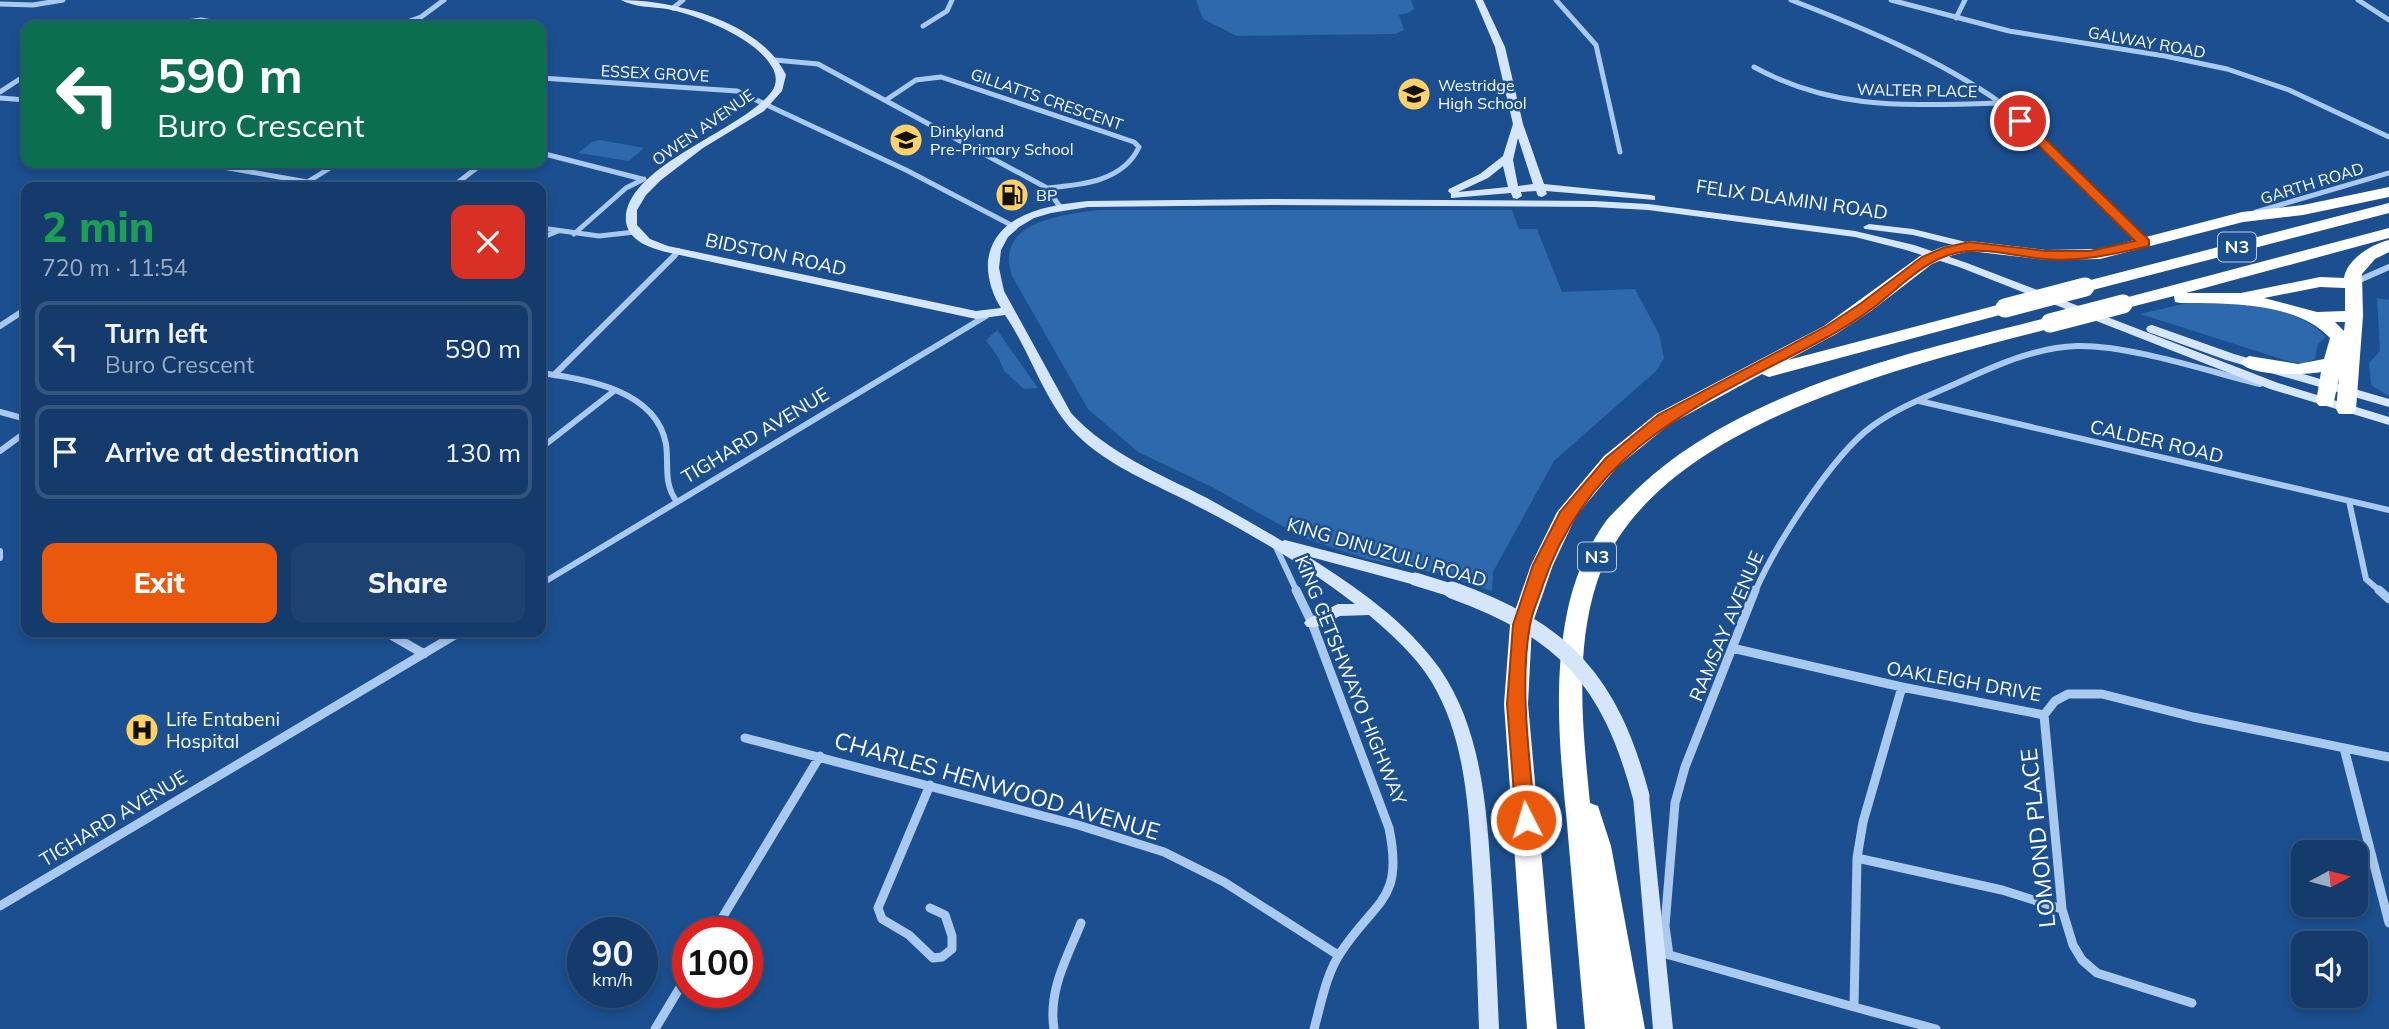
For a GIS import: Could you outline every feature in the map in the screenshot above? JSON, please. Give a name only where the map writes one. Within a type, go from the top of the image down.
[{"type":"highway","points":[[1730,383],[1830,330],[1941,253],[1969,246],[2020,253],[2070,256],[2100,254],[2242,217],[2303,210],[2389,192]]},
{"type":"highway","name":"N3","points":[[1542,1029],[1516,704],[1521,625],[1542,565],[1567,512],[1611,461],[1663,419],[1730,383],[2389,208]]},
{"type":"highway","name":"N3","points":[[1600,1029],[1573,762],[1572,696],[1575,636],[1586,580],[1610,528],[1659,479],[1714,441],[1794,401],[1892,365],[2389,233]]},
{"type":"highway","points":[[2346,400],[2354,316],[2353,273],[2360,262],[2389,245]]},
{"type":"highway","points":[[2242,298],[2320,282],[2353,283]]},
{"type":"highway","points":[[2129,302],[2202,296],[2242,298],[2317,317],[2354,316]]},
{"type":"highway","points":[[2317,317],[2339,337],[2327,394]]},
{"type":"highway","points":[[2249,362],[2298,370],[2332,363]]},
{"type":"highway","points":[[1573,762],[1598,846],[1630,1029]]},
{"type":"main road","points":[[625,0],[673,8],[713,21],[775,60]]},
{"type":"main road","points":[[1479,0],[1500,47],[1518,124],[1545,204]]},
{"type":"main road","name":"OWEN AVENUE","points":[[635,232],[631,220],[632,211],[654,181],[683,156],[754,113],[779,87],[780,69],[775,60]]},
{"type":"main road","points":[[1013,226],[1060,207],[1176,202],[1520,204],[1507,158],[1518,124]]},
{"type":"main road","points":[[1436,198],[1484,176],[1507,158]]},
{"type":"main road","name":"FELIX DLAMINI ROAD","points":[[1514,189],[1539,187],[1655,198],[1869,227],[2249,362],[2346,400],[2389,421]]},
{"type":"main road","points":[[1405,202],[1514,189]]},
{"type":"main road","name":"FELIX DLAMINI ROAD","points":[[1520,204],[1648,207],[1855,234],[1941,253],[2274,386],[2327,394]]},
{"type":"main road","name":"KING CETSHWAYO HIGHWAY","points":[[1013,226],[998,240],[993,258],[999,292],[1066,415],[1096,446],[1273,542]]},
{"type":"main road","points":[[1869,227],[1913,232],[1969,246]]},
{"type":"main road","name":"BIDSTON ROAD","points":[[635,232],[645,242],[679,251],[986,316],[1007,311]]},
{"type":"main road","name":"FELIX DLAMINI ROAD","points":[[2346,400],[2389,403]]},
{"type":"main road","name":"KING DINUZULU ROAD","points":[[1273,542],[1415,579],[1485,601],[1515,615],[1545,634],[1590,680],[1620,728],[1641,796],[1664,953],[1663,1029]]},
{"type":"main road","name":"KING DINUZULU ROAD","points":[[1273,542],[1372,609],[1417,651],[1437,678],[1459,717],[1472,762],[1476,802],[1487,957],[1489,1029]]},
{"type":"main road","points":[[1311,623],[1338,610],[1372,609]]},
{"type":"street","points":[[0,4],[18,6],[63,0]]},
{"type":"street","points":[[409,21],[444,0]]},
{"type":"street","points":[[673,8],[683,0]]},
{"type":"street","points":[[923,26],[947,11],[953,0]]},
{"type":"street","points":[[1556,0],[1596,45],[1620,152]]},
{"type":"street","points":[[1791,0],[1867,29],[1981,89],[2001,103],[2144,243]]},
{"type":"street","name":"GALWAY ROAD","points":[[1891,0],[2029,35],[2165,56],[2227,69],[2289,90],[2389,137]]},
{"type":"street","points":[[1956,18],[1965,0]]},
{"type":"street","points":[[2358,0],[2389,20]]},
{"type":"street","points":[[775,60],[818,64],[1047,188],[1060,207]]},
{"type":"street","name":"WALTER PLACE","points":[[1754,67],[1780,83],[1856,102],[2001,103]]},
{"type":"street","name":"GILLATTS CRESCENT","points":[[887,100],[916,80],[941,77],[1134,142],[1139,146],[1136,154],[1107,179],[1047,188]]},
{"type":"street","points":[[0,92],[21,78]]},
{"type":"street","name":"ESSEX GROVE","points":[[546,78],[727,89],[747,95],[906,170],[1013,226]]},
{"type":"street","points":[[0,98],[21,100]]},
{"type":"street","points":[[546,154],[642,179]]},
{"type":"street","points":[[231,168],[313,182]]},
{"type":"street","points":[[309,181],[330,168]]},
{"type":"street","points":[[459,182],[477,168]]},
{"type":"street","name":"GARTH ROAD","points":[[2242,217],[2389,173]]},
{"type":"street","name":"OWEN AVENUE","points":[[574,234],[626,188],[642,179],[654,181]]},
{"type":"street","points":[[546,229],[603,238],[635,232]]},
{"type":"street","points":[[546,236],[558,231]]},
{"type":"street","points":[[554,375],[679,251]]},
{"type":"street","points":[[2353,283],[2389,267]]},
{"type":"street","points":[[0,326],[21,312]]},
{"type":"street","name":"TIGHARD AVENUE","points":[[546,580],[986,316]]},
{"type":"street","name":"RAMSAY AVENUE","points":[[1664,953],[1675,803],[1685,767],[1756,588],[1778,545],[1844,452],[1869,428],[1919,401],[2024,354],[2050,348],[2080,346],[2119,350],[2274,386]]},
{"type":"street","points":[[546,374],[614,391],[640,401],[660,424],[666,443],[666,486],[677,502]]},
{"type":"street","points":[[546,444],[614,391]]},
{"type":"street","name":"CALDER ROAD","points":[[1919,401],[2389,510]]},
{"type":"street","points":[[0,412],[21,418]]},
{"type":"street","points":[[0,451],[21,436]]},
{"type":"street","points":[[2349,501],[2366,579],[2389,600]]},
{"type":"street","name":"KING CETSHWAYO HIGHWAY","points":[[1273,542],[1311,623],[1389,828],[1396,855],[1397,870],[1393,885],[1384,900],[1338,955]]},
{"type":"street","points":[[0,551],[0,558]]},
{"type":"street","points":[[395,637],[424,654]]},
{"type":"street","name":"TIGHARD AVENUE","points":[[0,906],[452,637]]},
{"type":"street","name":"OAKLEIGH DRIVE","points":[[1732,649],[2044,715],[2055,701],[2067,694],[2102,694],[2193,717],[2389,757]]},
{"type":"street","points":[[1854,1007],[1857,858],[1863,822],[1902,687]]},
{"type":"street","name":"LOMOND PLACE","points":[[2044,715],[2062,909],[2068,934],[2083,964],[2096,973],[2192,1003]]},
{"type":"street","name":"CHARLES HENWOOD AVENUE","points":[[745,738],[1089,828],[1185,861],[1222,881],[1338,955]]},
{"type":"street","points":[[2344,748],[2389,923]]},
{"type":"street","points":[[723,917],[820,756]]},
{"type":"street","points":[[930,785],[878,908],[882,919],[909,935],[933,958],[940,958],[949,953],[954,936],[945,915],[930,908]]},
{"type":"street","points":[[1857,858],[1989,887],[2062,909]]},
{"type":"street","points":[[1054,1029],[1051,1018],[1054,991],[1082,923]]},
{"type":"street","points":[[1664,953],[1936,1029]]},
{"type":"street","points":[[1314,1029],[1338,955]]},
{"type":"street","points":[[655,1029],[672,1001]]},
{"type":"shaded area","points":[[1196,0],[1411,0],[1414,9],[1399,15],[1404,30],[1395,34],[1237,36],[1203,19]]},
{"type":"shaded area","points":[[600,140],[644,148],[629,161],[578,153],[592,142]]},
{"type":"shaded area","points":[[1099,210],[1512,210],[1519,229],[1537,229],[1562,292],[1635,289],[1659,334],[1664,358],[1656,371],[1554,461],[1493,572],[1492,591],[1440,574],[1367,559],[1304,538],[1212,487],[1138,452],[1088,409],[1012,276],[1009,258],[1013,244],[1021,233],[1034,225],[1066,215]]},
{"type":"shaded area","points":[[2377,298],[2389,300],[2389,396],[2371,385],[2369,363],[2380,351]]},
{"type":"shaded area","points":[[2230,301],[2281,312],[2306,321],[2326,337],[2318,344],[2315,359],[2304,363],[2291,362],[2140,314],[2187,303]]},
{"type":"shaded area","points":[[997,330],[1038,388],[1024,389],[1004,371],[986,340]]},
{"type":"place","name":"Westridge High School","points":[[1414,94]]},
{"type":"place","name":"Dinkyland Pre-Primary School","points":[[906,140]]},
{"type":"place","name":"BP","points":[[1012,195]]},
{"type":"place","name":"Life Entabeni Hospital","points":[[142,730]]},
{"type":"route","points":[[1526,820],[1516,704],[1521,625],[1542,565],[1567,512],[1611,461],[1663,419],[1830,330],[1927,260],[1948,251],[1969,246],[2046,255],[2090,255],[2144,243],[2020,121]]}]
